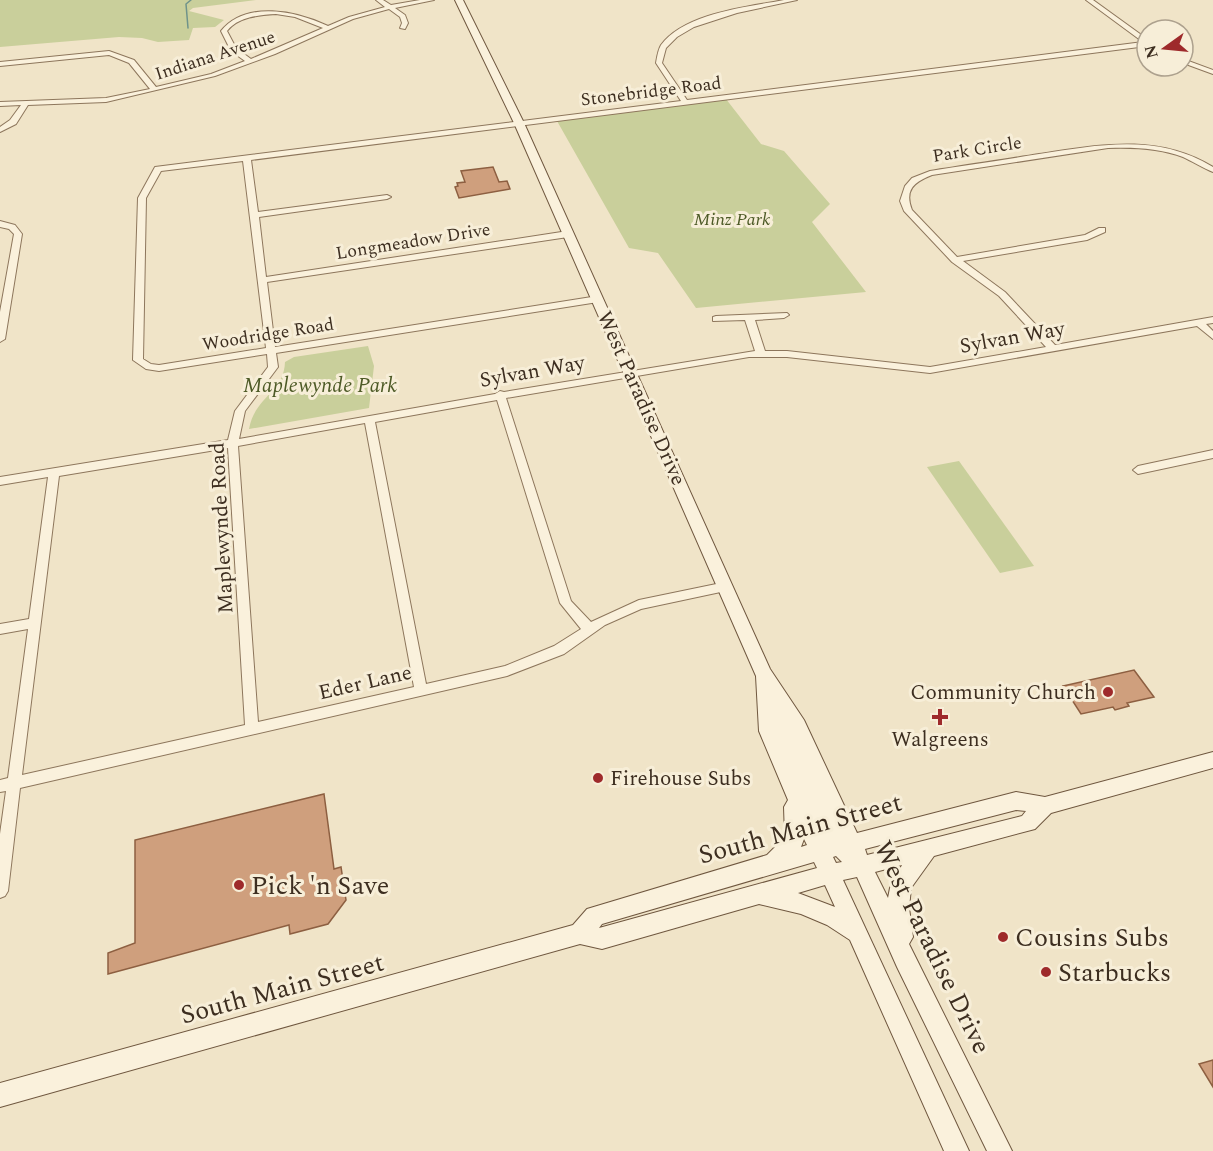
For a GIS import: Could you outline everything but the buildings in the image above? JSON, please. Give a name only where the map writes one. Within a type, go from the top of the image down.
[{"type":"street","points":[[380,0],[405,20],[403,27]]},
{"type":"street","name":"Indiana Avenue","points":[[0,104],[106,100],[154,90],[213,75],[296,43],[351,18],[391,7],[431,0]]},
{"type":"street","name":"West Paradise Drive","points":[[459,0],[519,123],[763,673],[797,724],[837,847],[831,874],[957,1151]]},
{"type":"street","points":[[686,102],[659,63],[661,47],[669,38],[679,30],[704,20],[794,0]]},
{"type":"street","points":[[1089,0],[1135,34]]},
{"type":"street","points":[[251,61],[238,57],[226,38],[224,31],[227,24],[237,19],[286,12],[328,28]]},
{"type":"street","points":[[296,43],[312,49]]},
{"type":"street","name":"Stonebridge Road","points":[[158,169],[1135,45]]},
{"type":"street","points":[[0,64],[109,53],[126,56],[134,62],[154,90]]},
{"type":"street","points":[[1195,65],[1213,72]]},
{"type":"street","points":[[0,130],[13,122],[26,103]]},
{"type":"street","name":"Park Circle","points":[[1053,348],[1002,294],[955,260],[909,211],[904,201],[909,184],[916,178],[930,173],[952,169],[1108,146],[1137,144],[1178,152],[1197,159],[1213,170]]},
{"type":"street","name":"Maplewynde Road","points":[[247,158],[253,215],[264,280],[273,367],[240,411],[234,444],[252,730]]},
{"type":"street","name":"Woodridge Road","points":[[158,169],[142,198],[138,360],[148,367],[159,368],[598,299]]},
{"type":"street","points":[[253,215],[387,196]]},
{"type":"street","points":[[0,224],[12,227],[18,234],[0,339]]},
{"type":"street","points":[[955,260],[1087,237],[1102,231]]},
{"type":"street","name":"Longmeadow Drive","points":[[264,280],[568,234]]},
{"type":"street","points":[[716,319],[784,315]]},
{"type":"street","points":[[750,317],[761,354]]},
{"type":"street","name":"Sylvan Way","points":[[0,481],[234,444],[500,394],[761,354],[787,354],[930,370],[1213,320]]},
{"type":"street","points":[[1198,322],[1213,336]]},
{"type":"street","points":[[500,394],[566,603],[589,629]]},
{"type":"street","points":[[369,419],[421,691]]},
{"type":"street","points":[[1138,470],[1213,454]]},
{"type":"street","points":[[0,891],[54,473]]},
{"type":"street","name":"Eder Lane","points":[[0,786],[507,671],[559,650],[589,629],[639,605],[726,586]]},
{"type":"street","points":[[0,629],[34,623]]},
{"type":"street","name":"West Paradise Drive","points":[[763,673],[768,731],[791,785],[837,847]]},
{"type":"street","points":[[766,706],[787,737],[837,847],[862,866]]},
{"type":"street","name":"South Main Street","points":[[580,934],[595,916],[766,865],[1016,801],[1046,806],[1213,760]]},
{"type":"street","points":[[766,865],[793,846],[797,830],[791,785]]},
{"type":"street","name":"South Main Street","points":[[0,1095],[580,934],[602,939],[831,874],[1028,823],[1046,806]]},
{"type":"street","points":[[905,959],[896,902],[900,885],[910,868],[929,848]]},
{"type":"street","name":"West Paradise Drive","points":[[862,866],[905,959],[1000,1151]]},
{"type":"street","points":[[756,896],[796,901],[821,909],[857,933]]},
{"type":"green space","points":[[0,0],[256,0],[193,8],[189,11],[224,20],[215,27],[193,28],[189,40],[158,42],[142,38],[119,37],[0,47]]},
{"type":"green space","name":"Minz Park","points":[[726,99],[761,144],[784,151],[830,204],[812,222],[866,292],[696,308],[658,253],[629,248],[557,121]]},
{"type":"green space","name":"Maplewynde Park","points":[[368,346],[374,366],[369,408],[249,429],[257,409],[280,381],[285,362],[294,357]]},
{"type":"green space","points":[[959,461],[1034,566],[1000,573],[927,467]]},
{"type":"waterway","points":[[188,28],[186,4],[191,0]]},
{"type":"place","name":"Community Church","points":[[1108,692]]},
{"type":"place","name":"Walgreens","points":[[940,717]]},
{"type":"place","name":"Firehouse Subs","points":[[598,778]]},
{"type":"place","name":"Pick 'n Save","points":[[239,885]]},
{"type":"place","name":"Cousins Subs","points":[[1003,937]]},
{"type":"place","name":"Starbucks","points":[[1046,972]]}]
